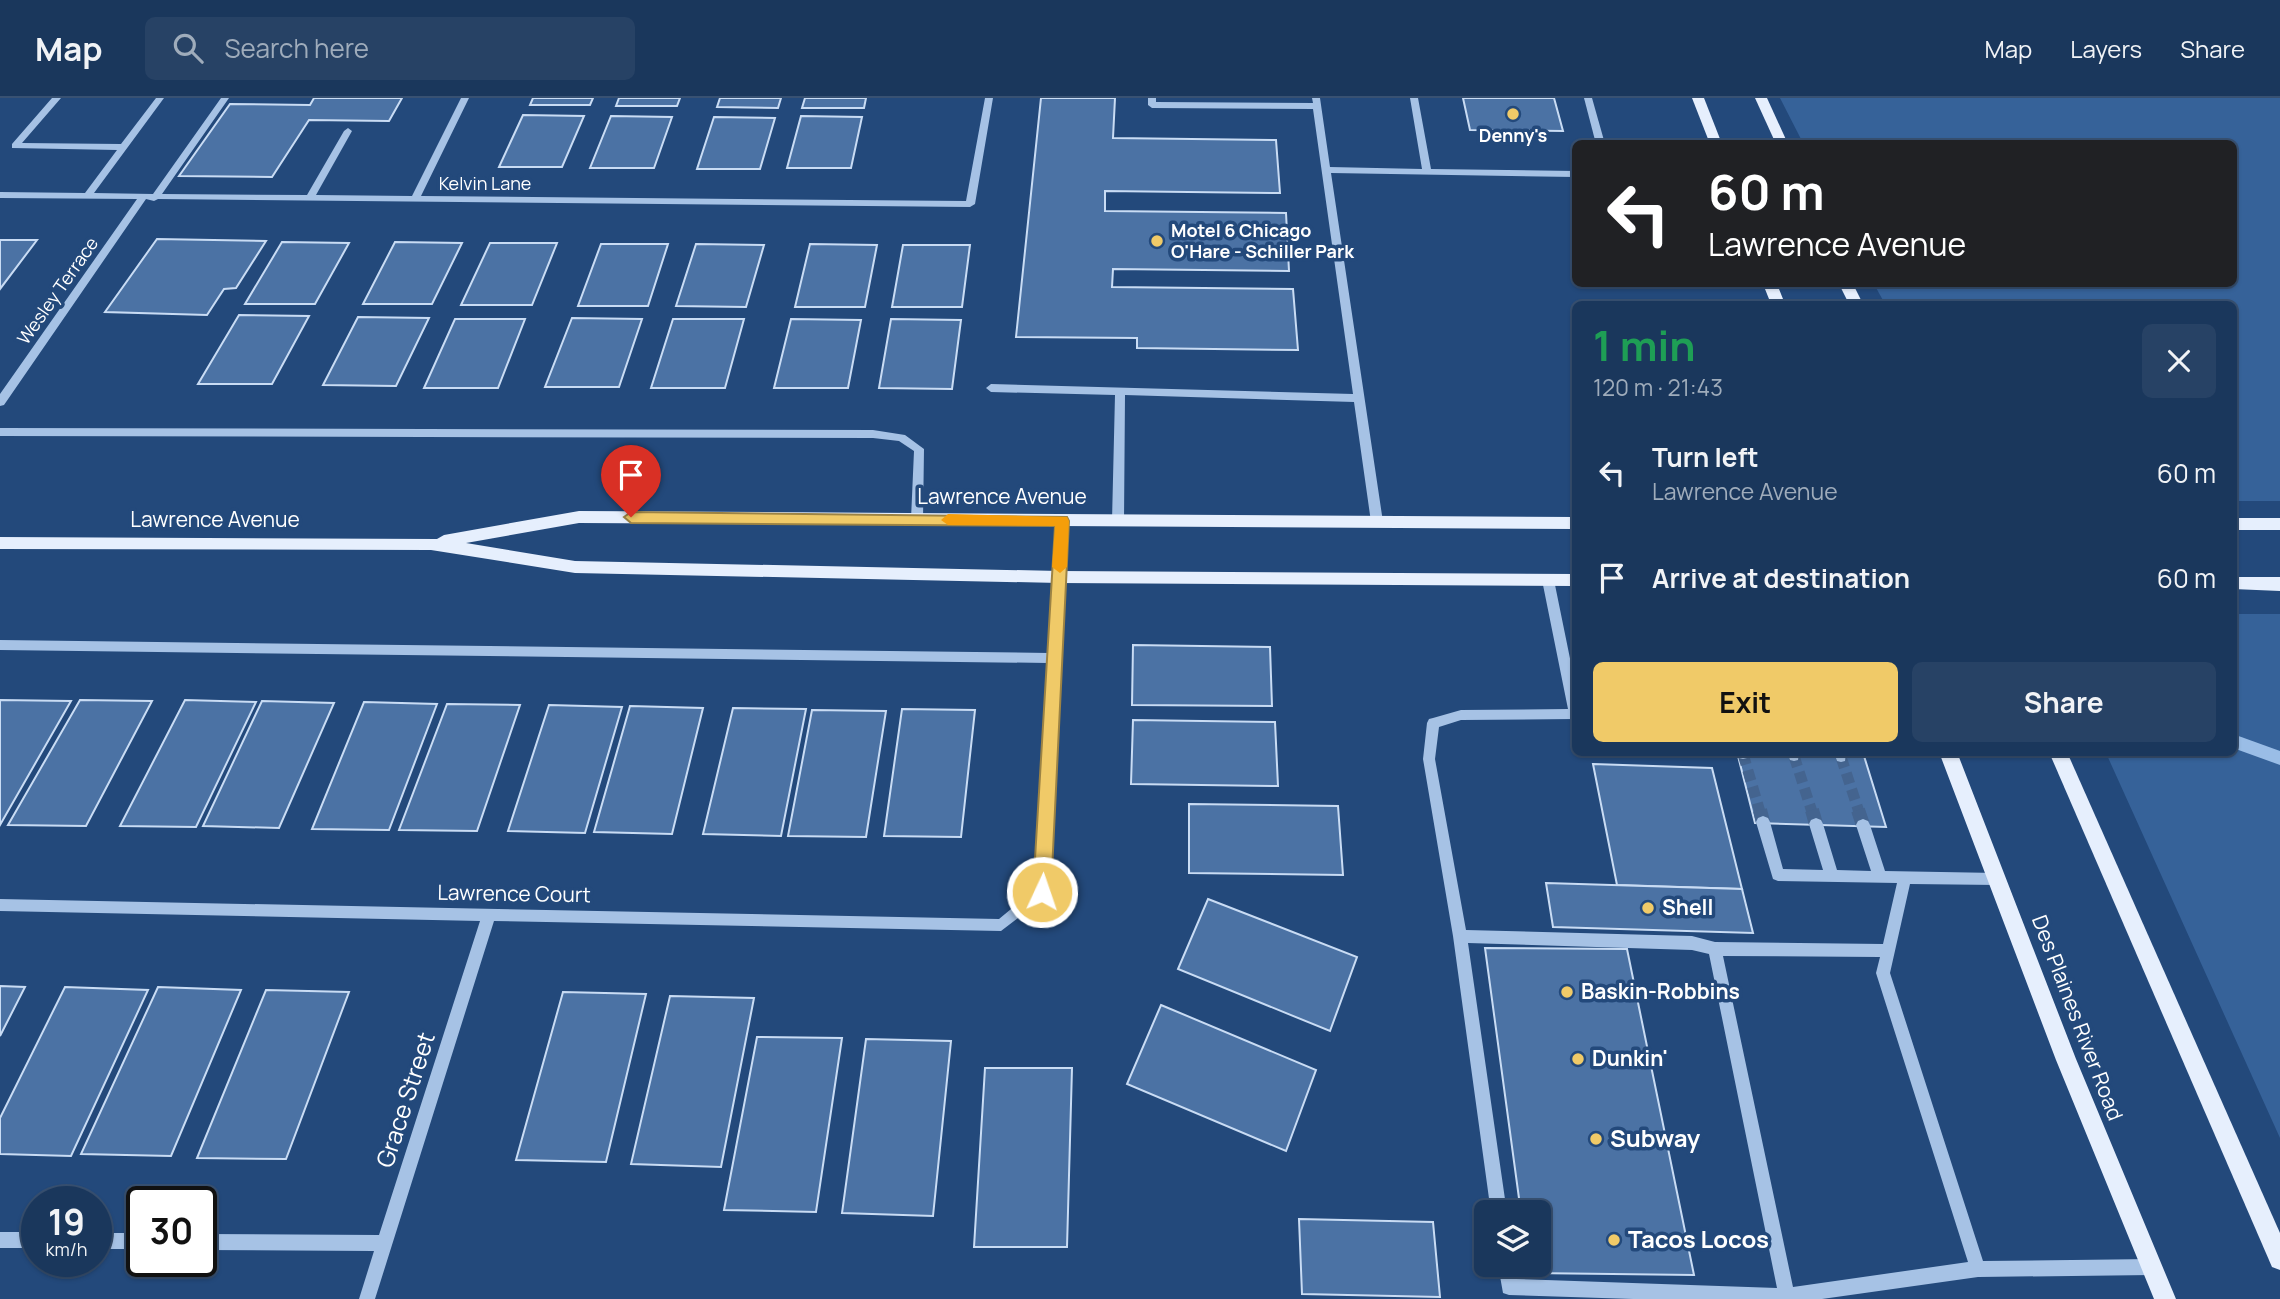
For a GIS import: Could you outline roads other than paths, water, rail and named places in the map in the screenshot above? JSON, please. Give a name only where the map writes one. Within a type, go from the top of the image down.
[{"type":"main road","points":[[1698,98],[1714,140]]},
{"type":"main road","points":[[1761,98],[1780,140]]},
{"type":"main road","name":"Lawrence Avenue","points":[[430,544],[579,517],[1572,523]]},
{"type":"main road","points":[[2237,524],[2280,524]]},
{"type":"main road","name":"Lawrence Avenue","points":[[0,543],[430,544],[575,568],[1059,577],[1572,580]]},
{"type":"main road","points":[[2237,583],[2280,584]]},
{"type":"main road","name":"Des Plaines River Road","points":[[1950,756],[2066,1060],[2165,1299]]},
{"type":"main road","points":[[2060,756],[2280,1259]]},
{"type":"street","points":[[87,196],[160,98]]},
{"type":"street","name":"Wesley Terrace","points":[[0,402],[148,197],[225,98]]},
{"type":"street","points":[[415,200],[465,98]]},
{"type":"street","name":"Kelvin Lane","points":[[0,194],[970,204],[989,98]]},
{"type":"street","points":[[1152,98],[1152,105],[1317,102],[1377,522]]},
{"type":"street","points":[[1414,98],[1427,172]]},
{"type":"street","points":[[1588,98],[1600,140]]},
{"type":"street","points":[[309,199],[348,131]]},
{"type":"street","points":[[1326,170],[1572,174]]},
{"type":"street","points":[[991,388],[1359,398]]},
{"type":"street","points":[[1118,521],[1120,391]]},
{"type":"street","name":"Lawrence Court","points":[[0,905],[1001,925],[1042,892],[1062,521]]},
{"type":"street","points":[[1548,580],[1569,652],[1572,680]]},
{"type":"street","points":[[0,645],[1055,658]]},
{"type":"street","points":[[1497,1200],[1460,936],[1429,759],[1433,723],[1461,715],[1572,714]]},
{"type":"street","points":[[1763,822],[1778,875],[1997,879]]},
{"type":"street","points":[[1816,824],[1832,876]]},
{"type":"street","points":[[1863,825],[1880,877]]},
{"type":"street","points":[[1905,878],[1883,973],[1978,1269]]},
{"type":"street","name":"Grace Street","points":[[367,1299],[489,914]]},
{"type":"street","points":[[1460,936],[1692,943],[1715,949],[1888,951]]},
{"type":"street","points":[[1715,949],[1787,1296],[1978,1269],[2152,1267]]},
{"type":"street","points":[[0,1240],[21,1240]]},
{"type":"street","points":[[217,1242],[385,1243]]},
{"type":"lane","points":[[57,98],[15,146],[124,147]]},
{"type":"lane","points":[[0,432],[873,434],[901,438],[919,449],[917,520]]},
{"type":"lane","points":[[1508,1277],[1509,1287],[1787,1296]]},
{"type":"waterway","points":[[2237,742],[2280,758]]},
{"type":"tunnel","points":[[1744,756],[1760,812]]},
{"type":"tunnel","points":[[1794,756],[1812,812]]},
{"type":"tunnel","points":[[1841,757],[1859,812]]},
{"type":"tunnel","points":[[1760,810],[1763,822]]},
{"type":"tunnel","points":[[1812,810],[1816,824]]},
{"type":"tunnel","points":[[1858,810],[1863,825]]},
{"type":"place","name":"Denny's","points":[[1513,114]]},
{"type":"place","name":"Motel 6 Chicago O'Hare - Schiller Park","points":[[1157,241]]},
{"type":"place","name":"Shell","points":[[1648,908]]},
{"type":"place","name":"Baskin-Robbins","points":[[1567,992]]},
{"type":"place","name":"Dunkin'","points":[[1578,1059]]},
{"type":"place","name":"Subway","points":[[1596,1139]]},
{"type":"place","name":"Tacos Locos","points":[[1614,1240]]}]
